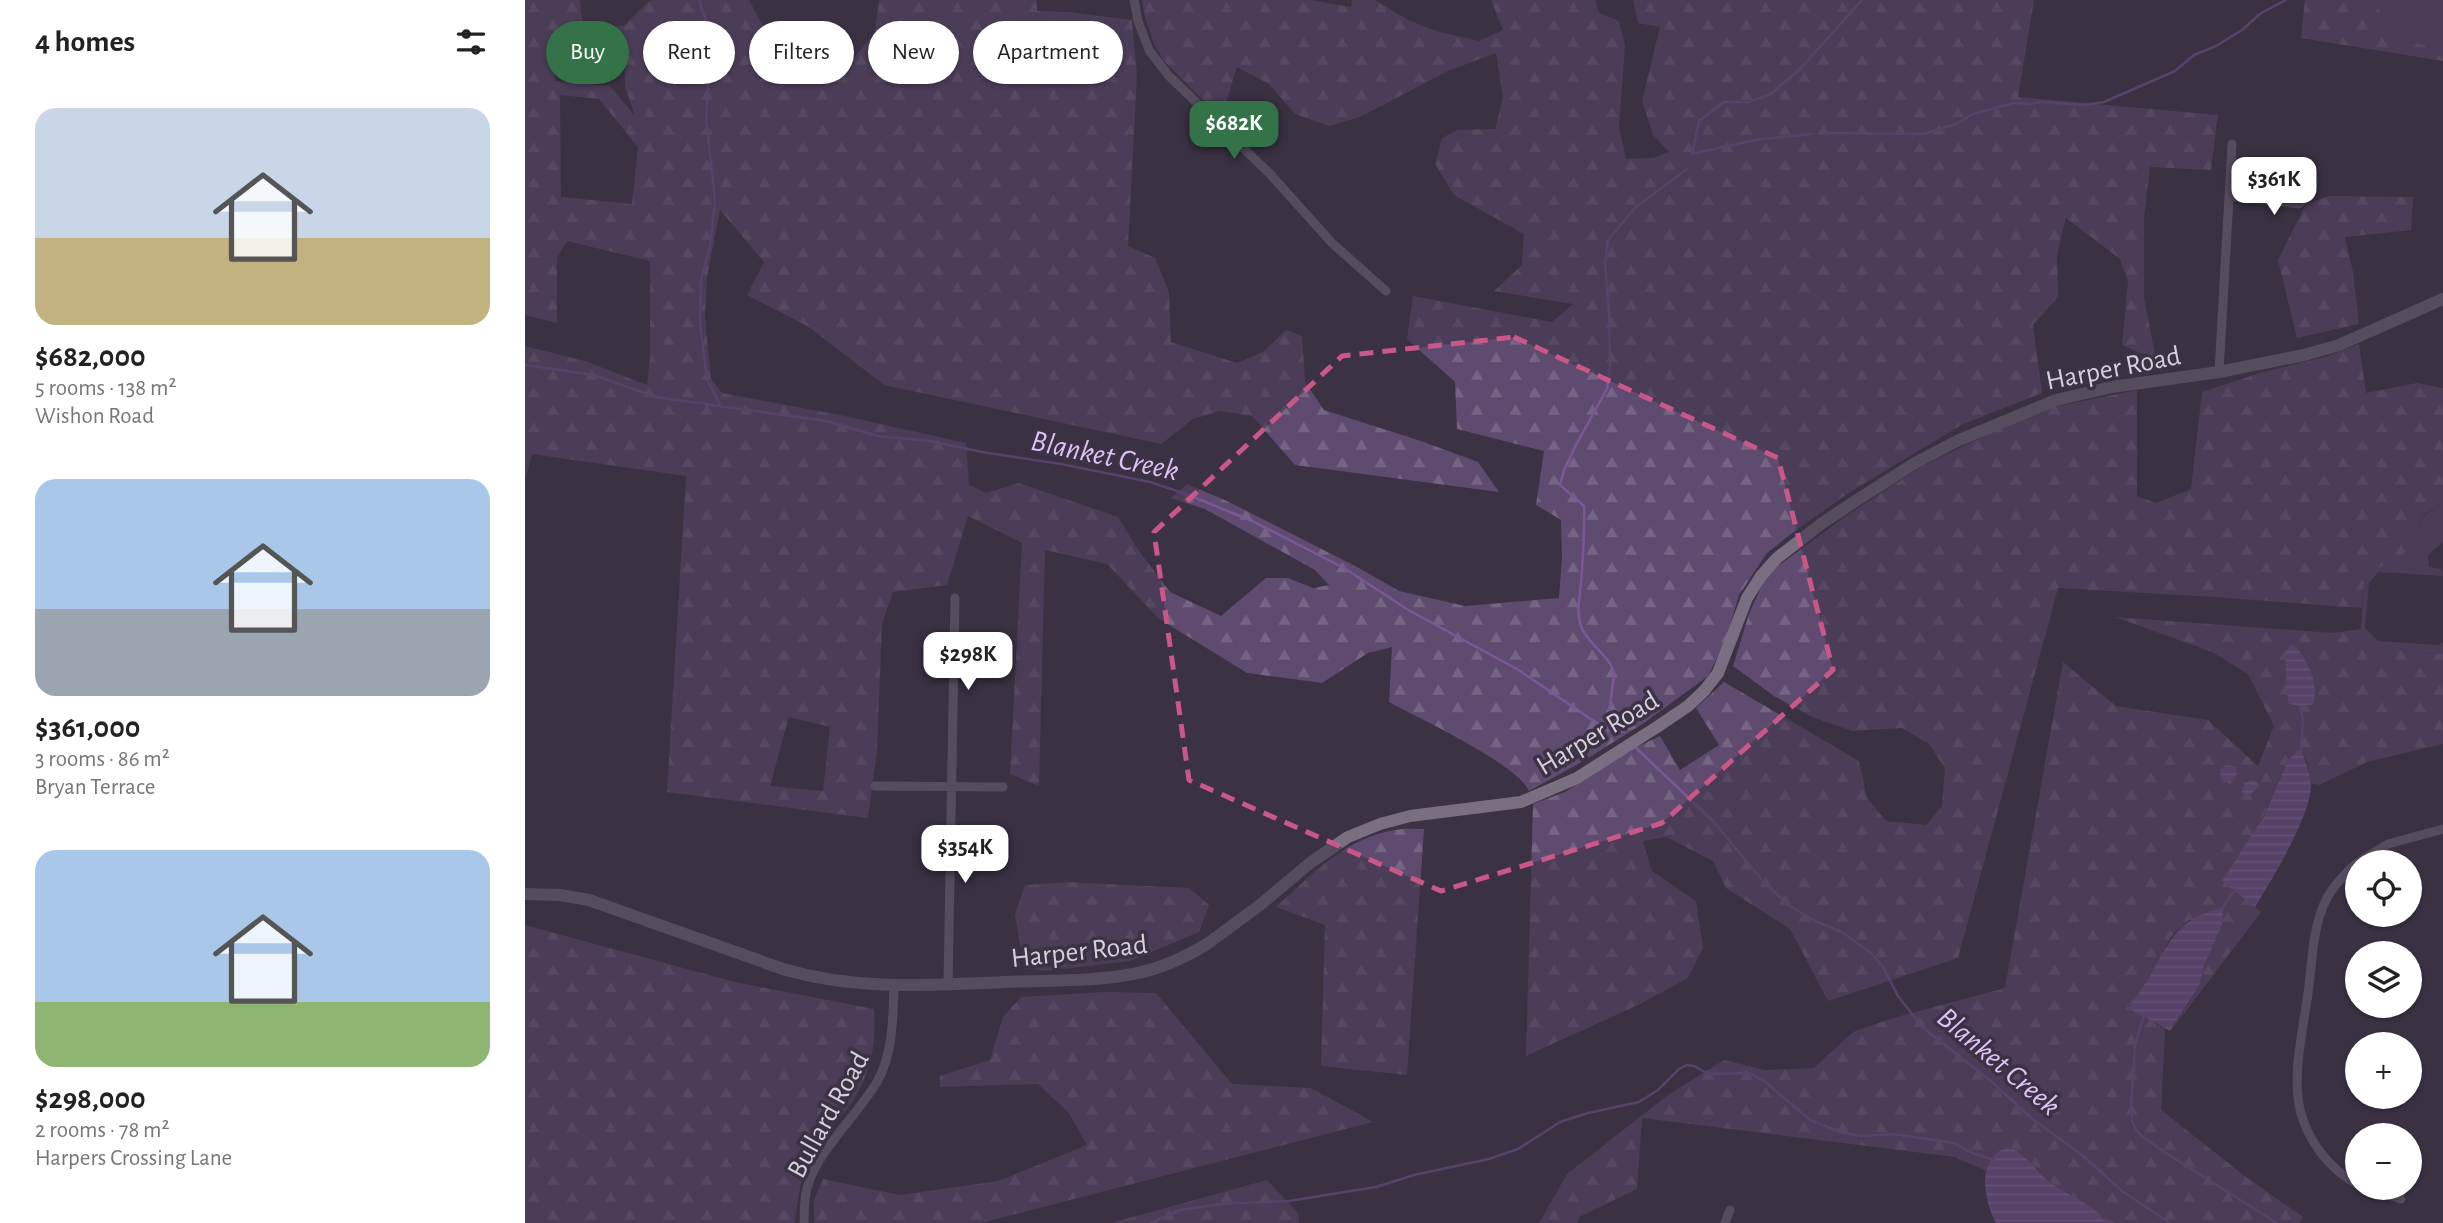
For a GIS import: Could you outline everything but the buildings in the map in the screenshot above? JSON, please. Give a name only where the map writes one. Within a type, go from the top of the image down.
[{"type":"street","points":[[1134,0],[1138,22],[1149,50],[1168,75],[1270,174],[1332,243],[1386,291]]},
{"type":"street","points":[[2219,372],[2232,144]]},
{"type":"street","points":[[2230,196],[2299,204],[2308,196]]},
{"type":"street","name":"Harper Road","points":[[525,894],[560,895],[589,900],[808,976],[849,983],[894,986],[1113,977],[1151,970],[1169,964],[1207,944],[1332,847],[1361,830],[1433,812],[1521,802],[1577,778],[1688,706],[1718,673],[1747,598],[1761,576],[1800,539],[1888,481],[1957,440],[2056,400],[2112,387],[2280,361],[2339,345],[2443,299]]},
{"type":"street","points":[[948,984],[955,598]]},
{"type":"street","points":[[875,786],[1003,787]]},
{"type":"street","points":[[2378,850],[2388,844],[2443,829]]},
{"type":"street","points":[[2345,876],[2333,888],[2322,908],[2316,931],[2299,1064],[2298,1093],[2300,1109],[2310,1136],[2330,1164],[2345,1175]]},
{"type":"street","name":"Bullard Road","points":[[804,1223],[808,1184],[820,1161],[878,1080],[888,1049],[894,986]]},
{"type":"street","points":[[1725,1223],[1730,1210]]},
{"type":"highlighted area","points":[[1514,337],[1778,458],[1833,670],[1662,823],[1441,891],[1189,780],[1154,532],[1342,356]]},
{"type":"green space","points":[[525,0],[580,0],[582,21],[546,21],[546,84],[610,86],[635,116],[625,87],[625,84],[629,84],[629,21],[649,1],[654,0],[749,0],[760,21],[749,21],[749,84],[854,84],[854,58],[868,41],[868,84],[959,84],[959,21],[876,21],[879,0],[1037,0],[1037,11],[1132,20],[1137,75],[1128,246],[1155,258],[1169,292],[1171,342],[1237,363],[1263,352],[1286,330],[1302,336],[1305,382],[1324,410],[1478,462],[1499,492],[1295,465],[1252,416],[1220,411],[1193,419],[1161,444],[884,385],[809,327],[747,295],[764,262],[720,210],[707,277],[705,319],[711,379],[722,393],[840,415],[966,443],[969,485],[986,493],[1019,483],[1118,517],[1139,551],[1170,592],[1221,616],[1266,578],[1288,578],[1313,588],[1329,585],[1315,570],[1205,509],[1171,498],[1187,484],[1227,501],[1399,591],[1465,606],[1559,598],[1561,520],[1536,505],[1544,451],[1457,429],[1455,382],[1407,339],[1413,296],[1552,322],[1573,304],[1494,291],[1522,265],[1524,234],[1454,195],[1435,164],[1442,138],[1457,130],[1495,129],[1503,98],[1496,53],[1448,71],[1360,117],[1329,126],[1295,114],[1269,84],[1237,67],[1221,118],[1165,62],[1155,46],[1142,0],[1310,0],[1351,7],[1352,0],[1375,0],[1408,20],[1436,31],[1479,41],[1503,30],[1491,0],[1595,0],[1599,13],[1619,21],[1625,45],[1619,127],[1626,159],[1653,158],[1669,152],[1653,135],[1642,101],[1660,27],[1638,23],[1633,0],[2034,0],[2018,97],[2218,115],[2211,170],[2150,167],[2144,217],[2144,297],[2156,360],[2122,345],[2128,282],[2120,259],[2066,218],[2057,254],[2058,297],[2033,325],[2042,393],[1963,424],[1850,492],[1796,530],[1767,553],[1739,595],[1725,642],[1708,676],[1644,723],[1529,791],[1521,780],[1487,755],[1389,702],[1392,647],[1368,653],[1322,683],[1247,673],[1158,618],[1107,564],[1045,550],[1039,786],[1010,774],[1022,543],[968,516],[947,585],[893,592],[882,624],[877,750],[868,818],[667,792],[686,476],[532,454],[525,480],[525,346],[585,361],[647,385],[650,357],[650,261],[567,241],[557,258],[557,323],[525,315]],"holes":[[[560,95],[599,99],[638,147],[632,204],[561,197]],[[789,717],[830,727],[823,791],[770,786]]]},
{"type":"green space","points":[[2305,0],[2375,0],[2391,39],[2443,48],[2443,61],[2301,38]]},
{"type":"green space","points":[[2375,0],[2443,0],[2443,48],[2391,39]]},
{"type":"green space","points":[[2329,196],[2413,197],[2411,230],[2345,237],[2353,272],[2359,324],[2297,338],[2278,260],[2306,204]]},
{"type":"green space","points":[[2359,344],[2366,393],[2417,383],[2443,388],[2443,503],[2423,515],[2410,545],[2397,563],[2381,566],[2364,582],[2362,608],[2058,588],[1958,958],[1828,1001],[1790,929],[1726,888],[1713,861],[1666,837],[1643,841],[1652,871],[1696,901],[1703,948],[1688,978],[1640,1004],[1526,1056],[1533,804],[1565,792],[1624,753],[1660,736],[1680,770],[1719,745],[1696,708],[1724,682],[1859,761],[1867,798],[1886,821],[1926,825],[1942,806],[1945,768],[1929,744],[1902,728],[1852,731],[1810,716],[1774,696],[1733,666],[1749,614],[1767,574],[1846,516],[1921,467],[2013,422],[2049,408],[2137,390],[2137,496],[2156,503],[2191,489],[2202,392],[2260,373],[2328,356]]},
{"type":"green space","points":[[2443,503],[2443,542],[2428,555],[2429,567],[2442,569],[2443,576],[2378,572],[2369,583],[2365,628],[2378,641],[2439,645],[2443,642],[2443,653],[2376,649],[2361,629],[2364,582],[2419,526],[2423,516]]},
{"type":"green space","points":[[2115,617],[2333,633],[2361,629],[2377,649],[2443,653],[2443,744],[2367,762],[2319,785],[2311,783],[2308,764],[2301,749],[2288,760],[2264,815],[2250,839],[2255,907],[2261,912],[2170,1032],[2200,984],[2204,966],[2222,925],[2189,920],[2171,937],[2149,979],[2128,1007],[2165,1029],[2161,1110],[2246,1177],[2303,1217],[2299,1223],[2106,1223],[2097,1211],[2054,1185],[2020,1153],[2008,1147],[1992,1159],[1986,1171],[1955,1157],[1642,1118],[1637,1189],[1579,1217],[1578,1223],[1539,1223],[1567,1174],[1668,1095],[1724,1060],[1765,1070],[1814,1068],[1853,1032],[1893,1018],[2005,988],[2063,662],[2116,706],[2208,720],[2258,766],[2274,726],[2248,674],[2212,652]]},
{"type":"green space","points":[[1399,829],[1424,829],[1407,1075],[1321,1066],[1325,925],[1276,907],[1331,859],[1362,840]]},
{"type":"green space","points":[[1066,882],[1189,888],[1209,905],[1199,932],[1130,961],[1044,971],[1024,967],[1015,915],[1025,885]]},
{"type":"green space","points":[[525,925],[735,982],[874,1009],[872,1054],[864,1081],[849,1107],[839,1119],[814,1139],[811,1145],[795,1223],[525,1223]]},
{"type":"green space","points":[[1104,992],[1156,993],[1232,1084],[1311,1088],[1373,1122],[981,1223],[814,1223],[814,1200],[823,1179],[900,1195],[998,1181],[1087,1145],[1069,1113],[1038,1084],[940,1087],[940,1076],[990,1060],[1003,1017],[1021,997]]},
{"type":"green space","points":[[1267,1180],[1298,1213],[1299,1223],[1111,1223]]},
{"type":"shaded area","points":[[2289,645],[2294,645],[2299,651],[2311,672],[2315,688],[2313,704],[2301,707],[2288,703],[2285,656]]},
{"type":"shaded area","points":[[2301,748],[2311,784],[2305,813],[2255,907],[2222,881],[2264,816],[2288,760]]},
{"type":"shaded area","points":[[2226,765],[2236,767],[2237,774],[2230,784],[2221,778],[2220,769]]},
{"type":"shaded area","points":[[2252,780],[2259,784],[2259,787],[2247,797],[2242,792],[2244,783]]},
{"type":"shaded area","points":[[2223,908],[2222,925],[2204,966],[2200,984],[2170,1031],[2128,1008],[2177,932],[2196,917]]},
{"type":"shaded area","points":[[2008,1147],[2020,1153],[2048,1181],[2097,1211],[2106,1223],[1996,1223],[1988,1203],[1985,1180],[1991,1160],[1998,1152]]},
{"type":"waterway","points":[[699,0],[709,30],[711,46],[706,117],[715,201],[710,247],[701,280],[700,323],[707,379],[721,407]]},
{"type":"waterway","points":[[1692,155],[1699,121],[1724,102],[1749,102],[1771,94],[1800,69],[1862,0]]},
{"type":"waterway","points":[[1825,133],[1924,134],[1956,124],[1973,114],[2014,103],[2085,105],[2104,102],[2175,71],[2194,55],[2216,46],[2242,30],[2261,13],[2286,0]]},
{"type":"waterway","points":[[1692,154],[1755,140],[1811,134]]},
{"type":"waterway","points":[[1607,730],[1614,674],[1608,661],[1588,639],[1579,615],[1584,506],[1560,485],[1577,443],[1607,389],[1610,365],[1605,262],[1608,240],[1636,207],[1687,169]]},
{"type":"waterway","name":"Blanket Creek","points":[[525,365],[594,375],[655,397],[826,421],[878,436],[930,441],[1150,482],[1186,494],[1252,521],[1344,568],[1410,611],[1517,669],[1607,730],[1624,732]]},
{"type":"waterway","points":[[2300,706],[2303,719],[2301,751]]},
{"type":"waterway","name":"Blanket Creek","points":[[1635,747],[1713,821],[1762,880],[1788,905],[1815,921],[1842,932],[1871,953],[1883,967],[1898,996],[1923,1028],[1991,1081],[2031,1118],[2081,1154],[2122,1191],[2170,1223]]},
{"type":"waterway","points":[[2221,910],[2235,889]]},
{"type":"waterway","points":[[2144,1015],[2135,1045],[2131,1106],[2132,1122],[2137,1131],[2169,1155],[2277,1223]]},
{"type":"waterway","points":[[1151,1223],[1180,1210],[1221,1204],[1289,1201],[1376,1187],[1414,1175],[1489,1159],[1518,1149],[1560,1122],[1639,1102],[1687,1065],[1708,1074],[1749,1073],[1764,1081],[1810,1120],[1843,1133],[1862,1136],[1893,1134],[1954,1143],[1972,1153],[1994,1160]]},
{"type":"waterway","points":[[2104,1220],[2113,1223]]}]
